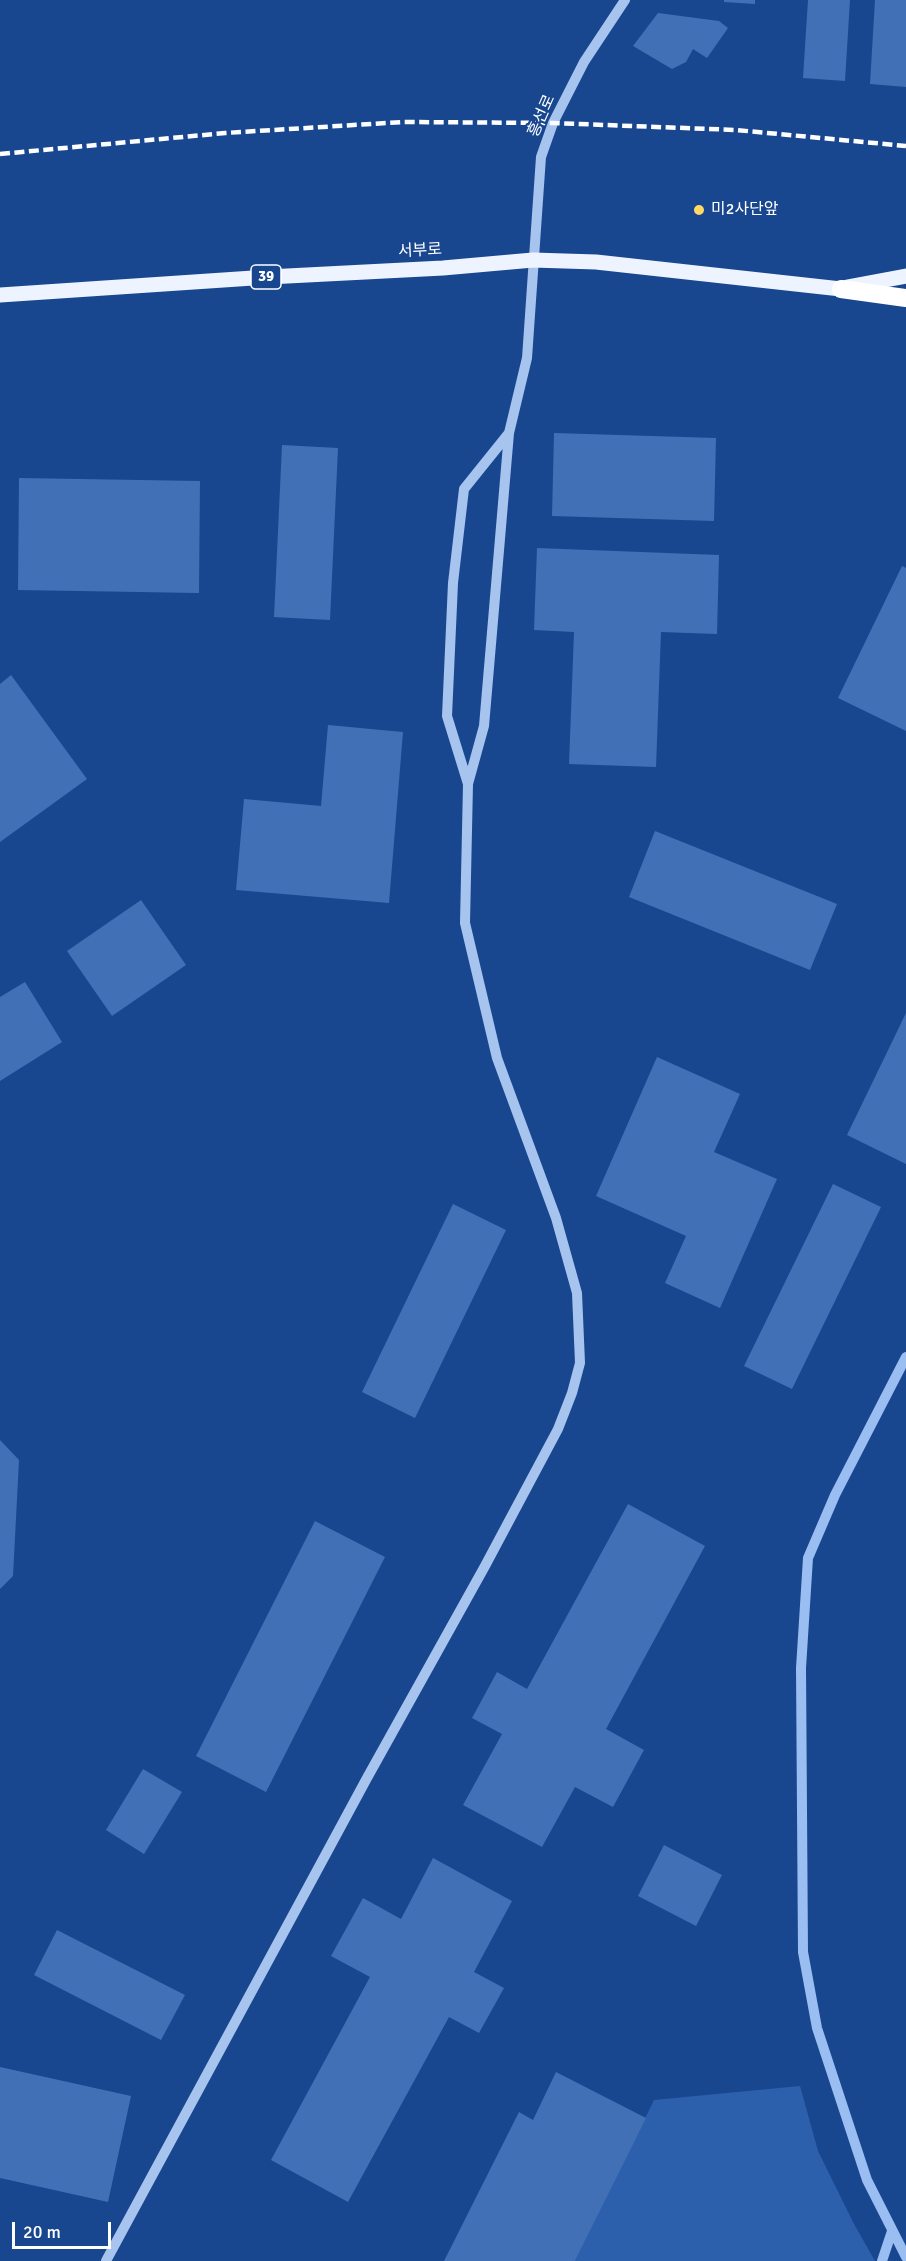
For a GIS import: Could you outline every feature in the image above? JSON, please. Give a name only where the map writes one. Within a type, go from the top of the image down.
[{"type":"highway","points":[[841,289],[906,290]]},
{"type":"highway","points":[[841,289],[906,298]]},
{"type":"main road","name":"서부로","points":[[0,295],[443,268],[533,260],[596,262],[841,289],[906,307]]},
{"type":"main road","name":"서부로","points":[[841,289],[906,276]]},
{"type":"street","name":"흥선로","points":[[468,784],[484,726],[509,433],[527,358],[541,157],[553,123],[584,62],[625,0]]},
{"type":"street","points":[[106,2261],[558,1429],[572,1394],[580,1363],[576,1293],[556,1218],[497,1058],[465,922],[468,784],[447,716],[453,583],[464,489],[509,433]]},
{"type":"shaded area","points":[[800,2086],[818,2151],[875,2261],[575,2261],[654,2100]]},
{"type":"building","points":[[724,0],[755,0],[755,4],[724,2]]},
{"type":"building","points":[[808,0],[850,0],[845,81],[803,78]]},
{"type":"building","points":[[875,0],[906,0],[906,87],[870,84]]},
{"type":"building","points":[[658,13],[719,21],[728,28],[707,58],[693,49],[686,62],[672,69],[633,46]]},
{"type":"building","points":[[554,433],[716,438],[714,521],[552,516]]},
{"type":"building","points":[[282,445],[338,448],[330,620],[274,617]]},
{"type":"building","points":[[19,478],[200,481],[199,593],[18,590]]},
{"type":"building","points":[[537,548],[719,555],[717,634],[661,632],[656,767],[569,764],[574,632],[534,630]]},
{"type":"building","points":[[902,566],[906,568],[906,731],[838,698]]},
{"type":"building","points":[[11,675],[87,779],[0,842],[0,684]]},
{"type":"building","points":[[328,725],[403,732],[389,903],[236,890],[244,799],[321,806]]},
{"type":"building","points":[[655,831],[837,904],[810,970],[629,897]]},
{"type":"building","points":[[141,900],[186,965],[112,1016],[67,951]]},
{"type":"building","points":[[25,982],[62,1042],[0,1081],[0,997]]},
{"type":"building","points":[[906,1013],[906,1164],[847,1135]]},
{"type":"building","points":[[657,1057],[740,1094],[714,1152],[777,1179],[720,1308],[665,1283],[686,1236],[596,1196]]},
{"type":"building","points":[[833,1184],[881,1207],[792,1389],[744,1366]]},
{"type":"building","points":[[453,1204],[506,1230],[415,1418],[362,1392]]},
{"type":"building","points":[[0,1440],[19,1460],[13,1576],[0,1589]]},
{"type":"building","points":[[628,1504],[705,1546],[606,1729],[644,1750],[613,1807],[575,1787],[542,1847],[463,1805],[502,1734],[472,1718],[497,1672],[527,1689]]},
{"type":"building","points":[[315,1521],[385,1557],[266,1792],[196,1756]]},
{"type":"building","points":[[143,1769],[182,1792],[144,1854],[106,1830]]},
{"type":"building","points":[[664,1845],[722,1875],[696,1926],[638,1896]]},
{"type":"building","points":[[433,1858],[512,1901],[474,1972],[504,1988],[479,2033],[449,2017],[348,2202],[271,2160],[370,1977],[331,1956],[363,1898],[401,1919]]},
{"type":"building","points":[[57,1930],[185,1995],[161,2040],[34,1975]]},
{"type":"building","points":[[0,2067],[131,2096],[108,2202],[0,2178]]},
{"type":"building","points":[[556,2072],[646,2118],[575,2261],[444,2261],[519,2112],[533,2120]]},
{"type":"waterway","points":[[906,1357],[835,1495],[808,1558],[801,1668],[803,1952],[817,2028],[867,2180],[906,2257]]},
{"type":"waterway","points":[[882,2261],[892,2231]]},
{"type":"railway","points":[[0,154],[225,133],[403,122],[553,123],[736,130],[906,146]]},
{"type":"place","name":"미2사단앞","points":[[699,210]]}]
